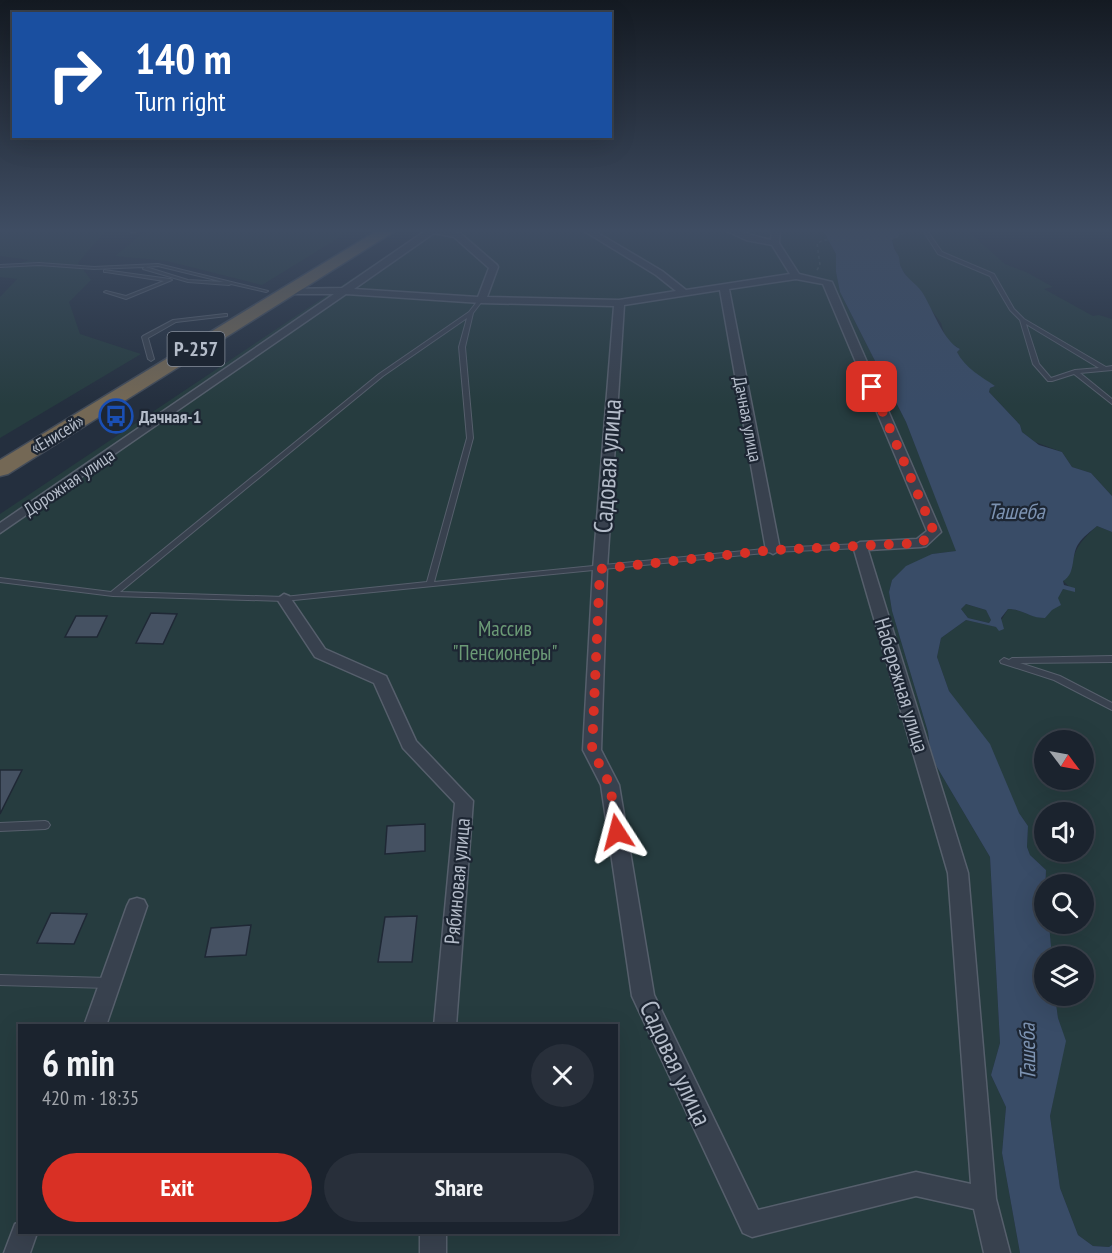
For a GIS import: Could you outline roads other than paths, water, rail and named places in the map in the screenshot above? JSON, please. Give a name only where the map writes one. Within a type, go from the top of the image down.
[{"type":"highway","name":"«Енисей»","points":[[0,450],[272,287]]},
{"type":"highway","name":"«Енисей»","points":[[0,469],[298,287]]},
{"type":"street","name":"Дорожная улица","points":[[0,529],[350,287]]},
{"type":"street","points":[[481,300],[486,287]]},
{"type":"street","points":[[677,287],[685,294]]},
{"type":"street","points":[[292,291],[345,291],[481,300],[619,303],[727,287]]},
{"type":"street","points":[[829,287],[934,532],[921,543],[860,546]]},
{"type":"street","name":"Дачная улица","points":[[724,288],[773,550]]},
{"type":"street","name":"Садовая улица","points":[[619,303],[600,569],[592,750],[610,785],[643,996],[752,1224],[916,1184],[984,1199]]},
{"type":"street","name":"Набережная улица","points":[[860,546],[958,873],[984,1199],[997,1253]]},
{"type":"street","name":"Рябиновая улица","points":[[284,599],[320,653],[380,680],[409,744],[464,801],[445,1024]]},
{"type":"street","points":[[96,1024],[137,906]]},
{"type":"street","points":[[17,1253],[24,1234]]},
{"type":"street","points":[[433,1234],[433,1253]]},
{"type":"lane","points":[[106,292],[126,298],[152,287]]},
{"type":"lane","points":[[251,287],[266,291]]},
{"type":"lane","points":[[999,287],[1012,310],[1022,320],[1109,368]]},
{"type":"lane","points":[[113,594],[381,375],[471,313],[481,300]]},
{"type":"lane","points":[[430,585],[470,438],[462,347],[471,313]]},
{"type":"lane","points":[[1022,320],[1036,364],[1050,380],[1075,372],[1109,368]]},
{"type":"lane","points":[[1075,372],[1112,402]]},
{"type":"lane","points":[[0,580],[113,594],[284,599],[773,550],[860,546]]},
{"type":"lane","points":[[1112,659],[1004,661],[1058,678],[1112,707]]},
{"type":"lane","points":[[0,827],[45,825]]},
{"type":"lane","points":[[0,980],[110,983]]},
{"type":"water","name":"Ташеба","points":[[839,287],[918,287],[948,339],[960,349],[957,352],[960,358],[974,372],[995,386],[990,388],[989,392],[1020,425],[1022,432],[1039,445],[1062,452],[1072,467],[1091,473],[1112,496],[1112,532],[1097,526],[1079,543],[1072,569],[1063,581],[1064,585],[1075,588],[1075,592],[1063,589],[1058,598],[1061,605],[1045,618],[1008,609],[1001,618],[1004,629],[999,631],[996,627],[966,620],[941,638],[937,657],[949,691],[990,744],[1019,813],[1028,826],[1027,847],[1030,855],[1034,862],[1037,862],[1046,870],[1046,874],[1034,874],[1034,934],[1050,934],[1051,946],[1034,946],[1034,1006],[1056,1006],[1066,1041],[1050,1116],[1060,1188],[1078,1235],[1093,1246],[1109,1247],[1112,1245],[1112,1253],[1020,1253],[1002,1153],[1006,1107],[991,1075],[1000,1043],[990,857],[931,757],[928,732],[892,611],[889,592],[892,580],[906,566],[932,554],[956,551],[906,422]],"holes":[[[966,604],[986,610],[991,620],[989,623],[968,618],[961,609]]]},
{"type":"place","name":"Дачная-1","points":[[116,416]]},
{"type":"park label","name":"Массив \"Пенсионеры\"","points":[[505,640]]}]
